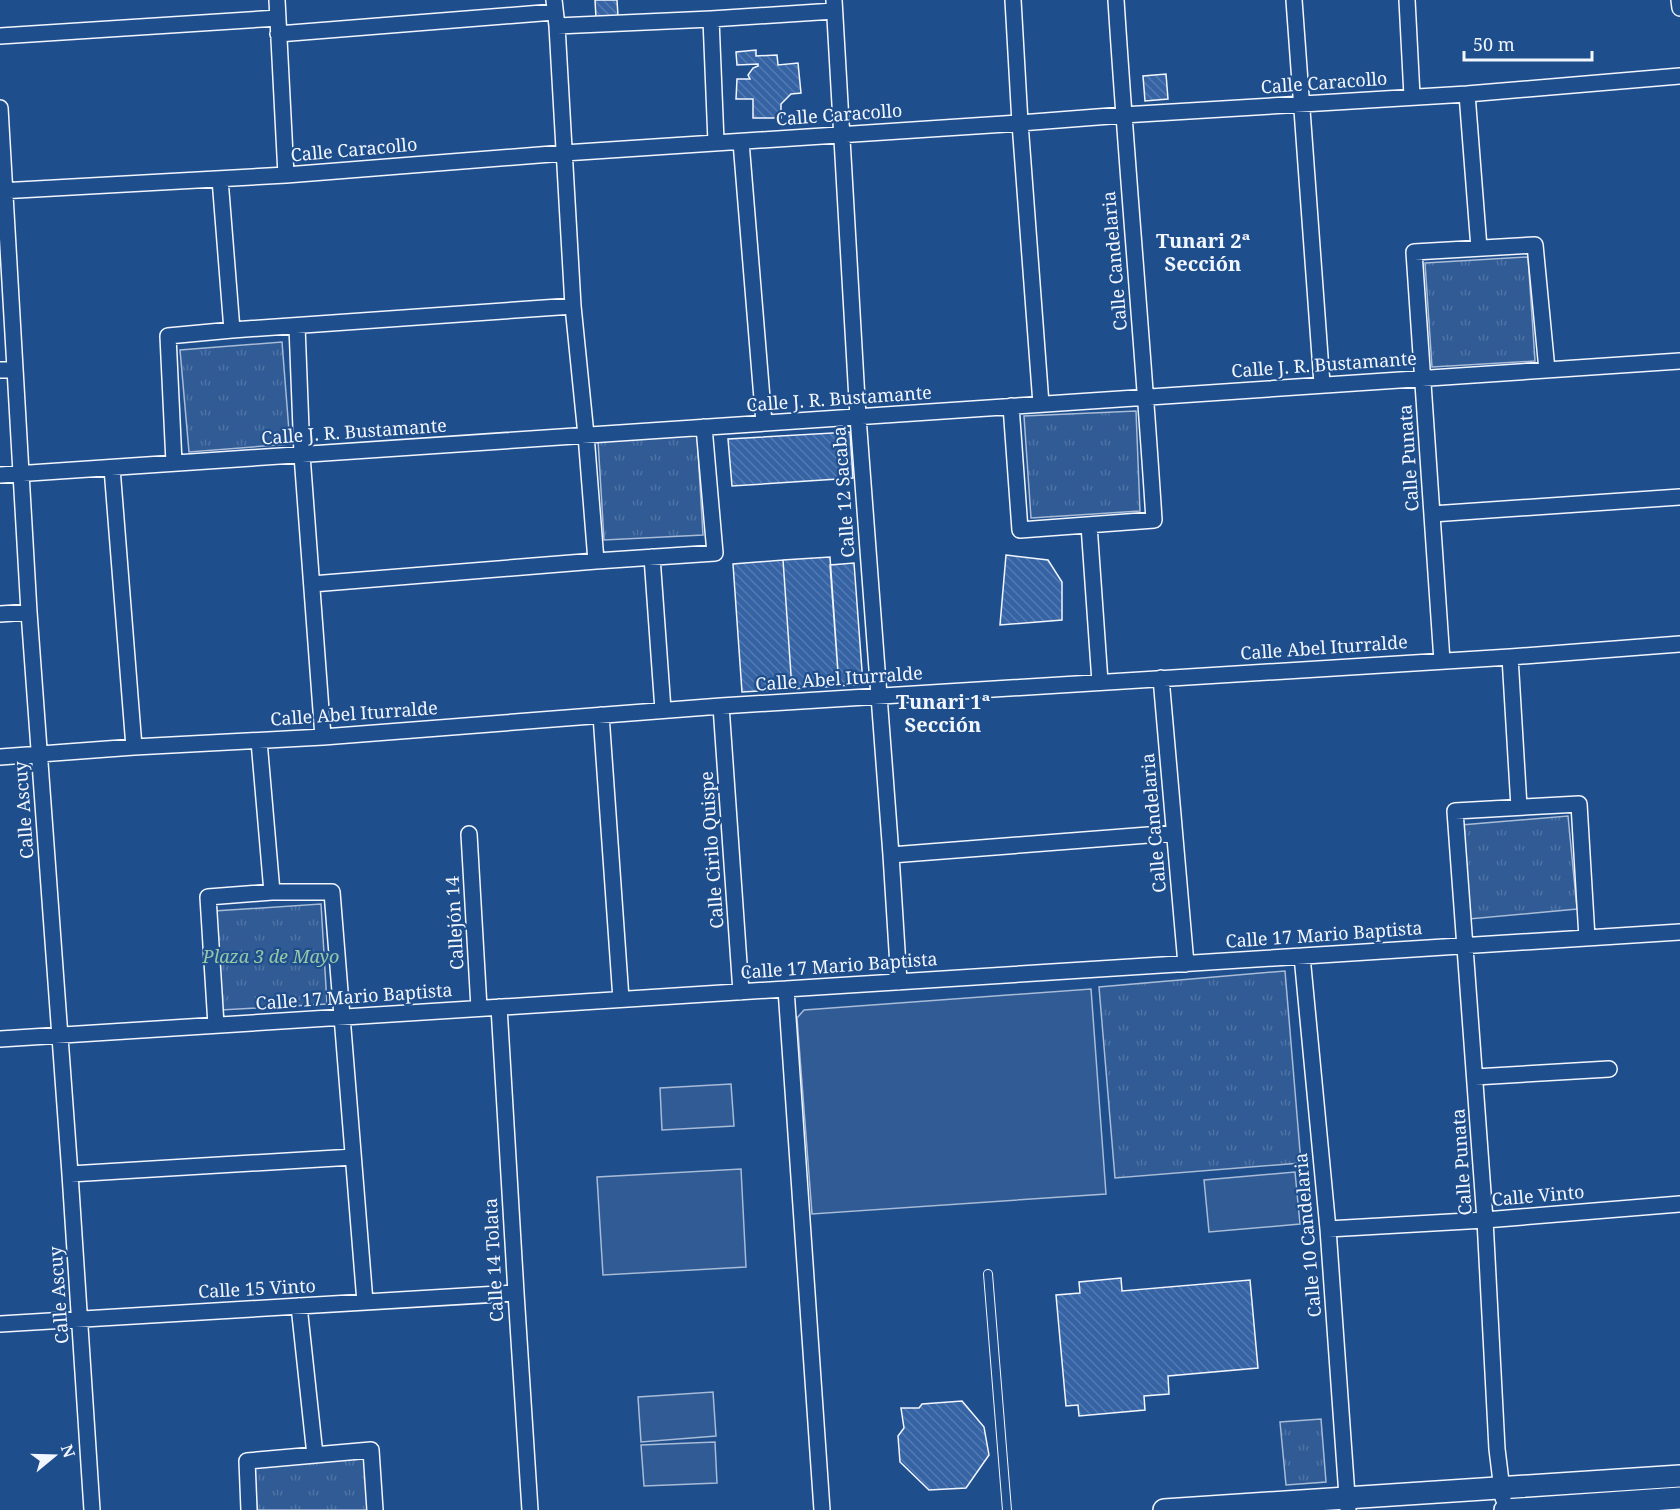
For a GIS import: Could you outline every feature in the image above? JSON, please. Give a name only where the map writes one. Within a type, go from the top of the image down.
[{"type":"main road","points":[[1164,1510],[1347,1504],[1502,1488],[1680,1476]]},
{"type":"main road","points":[[1505,1510],[1680,1498]]},
{"type":"street","points":[[277,0],[286,175]]},
{"type":"street","points":[[1013,0],[1041,404]]},
{"type":"street","name":"Calle Candelaria","points":[[1089,525],[1154,520],[1116,0]]},
{"type":"street","points":[[1294,0],[1322,384]]},
{"type":"street","points":[[1407,0],[1412,96]]},
{"type":"street","points":[[1679,0],[1680,8]]},
{"type":"street","points":[[278,34],[555,13],[711,19],[834,6]]},
{"type":"street","name":"Calle 12 Sacaba","points":[[834,6],[858,417],[899,982]]},
{"type":"street","points":[[555,13],[573,306],[596,561]]},
{"type":"street","points":[[0,36],[278,18]]},
{"type":"street","points":[[711,19],[716,142]]},
{"type":"street","name":"Calle Caracollo","points":[[2,190],[286,175],[716,142],[1467,94],[1680,76]]},
{"type":"street","points":[[1467,94],[1479,248],[1535,245],[1547,370]]},
{"type":"street","name":"Calle Ascuy","points":[[0,108],[8,370],[20,474],[81,1319],[92,1510]]},
{"type":"street","points":[[741,142],[764,423]]},
{"type":"street","points":[[220,179],[232,330]]},
{"type":"street","name":"Calle Punata","points":[[1442,661],[1414,252],[1479,248]]},
{"type":"street","points":[[174,463],[168,336],[573,306]]},
{"type":"street","points":[[297,326],[302,455],[323,737]]},
{"type":"street","name":"Calle J. R. Bustamante","points":[[0,475],[1680,361]]},
{"type":"street","points":[[1011,406],[1020,530],[1089,525],[1100,682]]},
{"type":"street","points":[[312,584],[596,561],[715,554],[704,427]]},
{"type":"street","points":[[112,468],[134,747]]},
{"type":"street","points":[[1432,514],[1680,497]]},
{"type":"street","points":[[652,557],[663,710]]},
{"type":"street","points":[[0,614],[29,612]]},
{"type":"street","name":"Calle Abel Iturralde","points":[[0,757],[323,737],[721,706],[1680,645]]},
{"type":"street","points":[[1510,657],[1519,807],[1579,804],[1587,938]]},
{"type":"street","name":"Calle Candelaria","points":[[1161,678],[1186,964]]},
{"type":"street","name":"Calle Cirilo Quispe","points":[[721,706],[741,992]]},
{"type":"street","points":[[601,715],[621,999]]},
{"type":"street","points":[[259,741],[272,892]]},
{"type":"street","name":"Calle Punata","points":[[1505,1510],[1497,1449],[1485,1220],[1455,811],[1519,807]]},
{"type":"street","points":[[891,855],[1173,833]]},
{"type":"street","name":"Callejón 14","points":[[469,834],[479,1008]]},
{"type":"street","points":[[216,1025],[208,897],[272,892],[332,892],[365,1302]]},
{"type":"street","name":"Calle 17 Mario Baptista","points":[[0,1039],[1680,932]]},
{"type":"street","name":"Calle 10 Candelaria","points":[[1302,956],[1328,1229],[1347,1504]]},
{"type":"street","points":[[786,989],[822,1510]]},
{"type":"street","name":"Calle 14 Tolata","points":[[499,1007],[530,1510]]},
{"type":"street","points":[[1475,1077],[1609,1069]]},
{"type":"street","points":[[70,1174],[353,1157]]},
{"type":"street","name":"Calle Vinto","points":[[1328,1229],[1485,1220],[1680,1204]]},
{"type":"street","name":"Calle 15 Vinto","points":[[0,1324],[516,1293]]},
{"type":"street","points":[[299,1306],[315,1455]]},
{"type":"street","points":[[249,1510],[248,1461],[371,1450],[375,1510]]},
{"type":"lane","points":[[988,1274],[1007,1510]]},
{"type":"green space","points":[[1528,257],[1535,361],[1432,367],[1425,263]]},
{"type":"green space","points":[[282,342],[290,444],[189,452],[180,350]]},
{"type":"green space","points":[[1136,411],[1140,511],[1031,518],[1024,416]]},
{"type":"green space","points":[[697,434],[703,535],[604,540],[598,440]]},
{"type":"green space","points":[[1568,816],[1577,909],[1469,919],[1461,825]]},
{"type":"green space","name":"Plaza 3 de Mayo","points":[[321,904],[327,1004],[221,1010],[214,911]]},
{"type":"green space","points":[[1285,971],[1301,1163],[1115,1178],[1099,987]]},
{"type":"green space","points":[[1091,989],[1106,1194],[812,1214],[797,1018],[804,1010]]},
{"type":"green space","points":[[731,1084],[734,1126],[662,1130],[660,1088]]},
{"type":"green space","points":[[741,1169],[746,1267],[603,1275],[597,1177]]},
{"type":"green space","points":[[1295,1172],[1300,1224],[1209,1232],[1204,1180]]},
{"type":"green space","points":[[713,1392],[716,1436],[641,1442],[638,1397]]},
{"type":"green space","points":[[1321,1419],[1326,1482],[1286,1485],[1280,1422]]},
{"type":"green space","points":[[715,1442],[717,1483],[644,1486],[641,1445]]},
{"type":"green space","points":[[367,1457],[370,1510],[257,1510],[254,1464]]},
{"type":"building","points":[[595,0],[617,0],[618,16],[596,18]]},
{"type":"building","points":[[756,50],[756,56],[777,55],[778,65],[798,63],[801,93],[791,94],[781,104],[781,118],[753,118],[753,99],[736,99],[737,79],[750,79],[748,75],[758,64],[737,65],[736,52]]},
{"type":"building","points":[[1166,74],[1168,99],[1145,101],[1143,76]]},
{"type":"building","points":[[850,432],[853,478],[732,486],[728,439]]},
{"type":"building","points":[[1006,555],[1048,560],[1062,582],[1062,620],[1000,625]]},
{"type":"building","points":[[830,557],[839,686],[792,689],[783,560]]},
{"type":"building","points":[[783,560],[792,689],[742,692],[733,564]]},
{"type":"building","points":[[854,563],[863,684],[839,686],[830,565]]},
{"type":"building","points":[[1121,1278],[1122,1291],[1250,1280],[1258,1368],[1168,1376],[1169,1394],[1144,1396],[1145,1410],[1079,1416],[1078,1405],[1066,1406],[1056,1295],[1080,1293],[1079,1282]]},
{"type":"building","points":[[962,1401],[984,1427],[989,1455],[966,1488],[929,1490],[900,1462],[898,1436],[904,1428],[901,1408],[919,1408],[922,1404]]},
{"type":"district","name":"Tunari 2ª Sección","points":[[1203,252]]},
{"type":"district","name":"Tunari 1ª Sección","points":[[943,714]]}]
